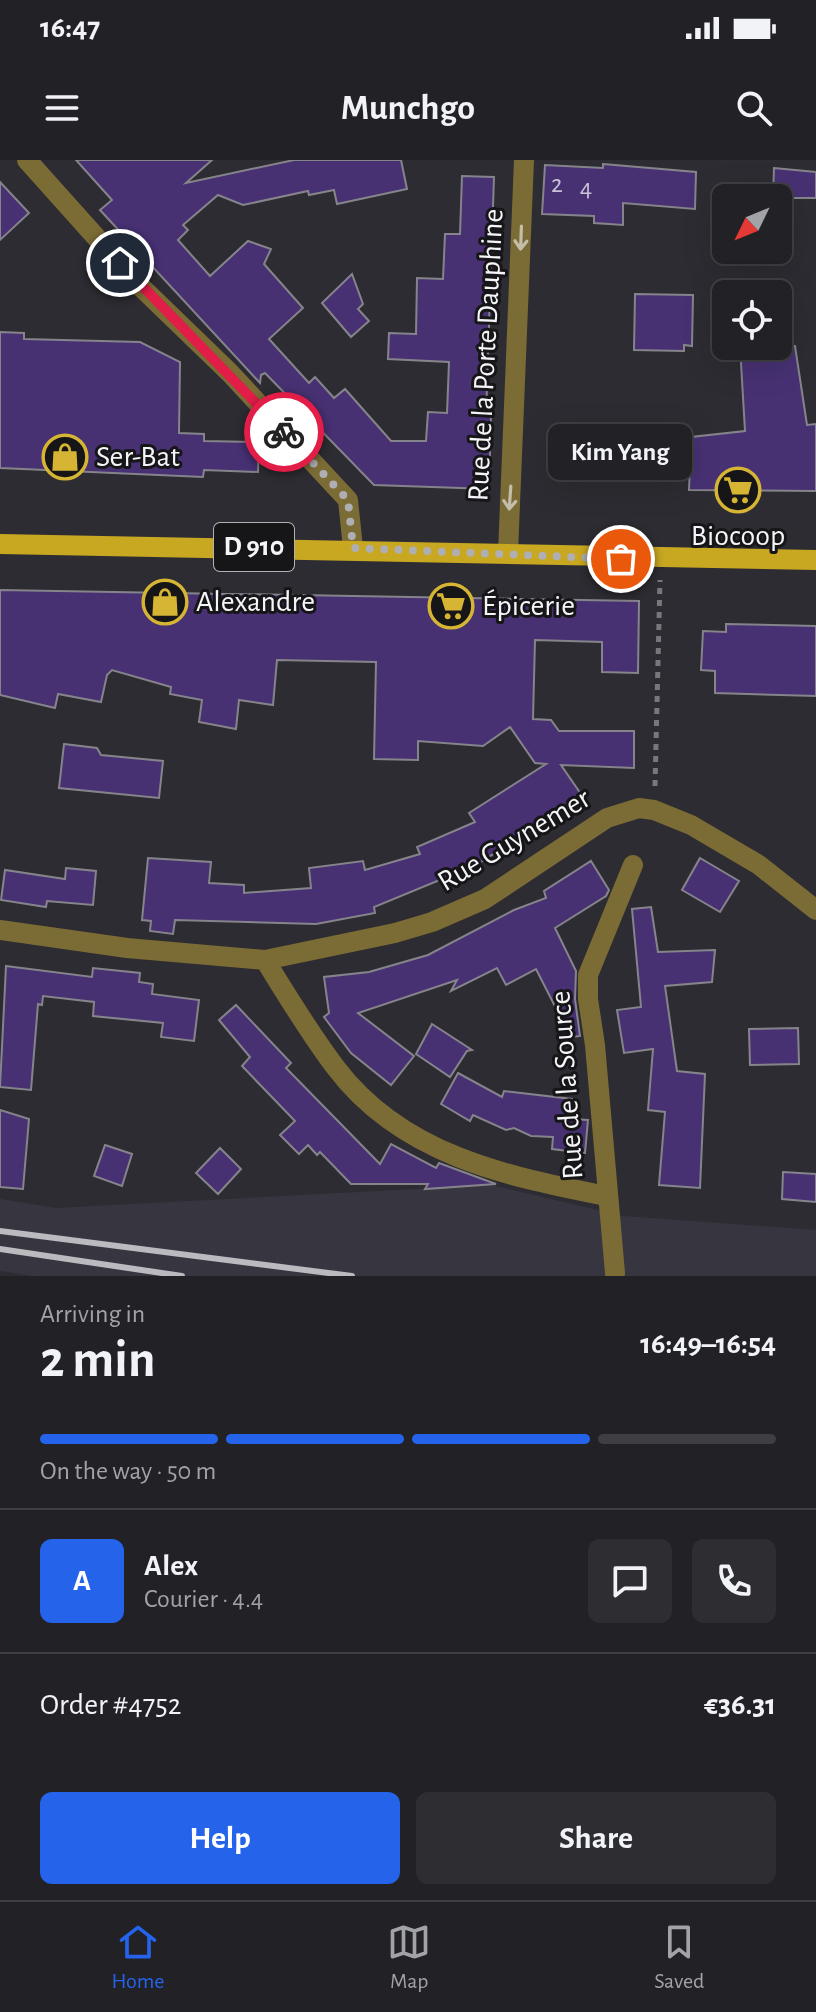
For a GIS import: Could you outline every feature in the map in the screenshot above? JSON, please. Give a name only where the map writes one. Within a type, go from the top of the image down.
[{"type":"main road","name":"D 910","points":[[0,544],[353,548],[660,559],[816,560]]},
{"type":"street","points":[[27,160],[138,284],[230,373],[348,500],[353,548]]},
{"type":"street","name":"Rue de la Porte Dauphine","points":[[508,553],[524,160]]},
{"type":"street","name":"Rue Guynemer","points":[[0,930],[127,948],[265,960],[395,933],[432,922],[485,899],[607,818],[639,808],[654,810]]},
{"type":"street","points":[[654,810],[691,825],[759,865],[816,910]]},
{"type":"street","name":"Rue de la Source","points":[[615,1273],[588,975],[633,865]]},
{"type":"street","points":[[265,960],[337,1071],[377,1110],[438,1150],[483,1169],[606,1196]]},
{"type":"path","points":[[654,810],[660,559]]},
{"type":"shaded area","points":[[492,1185],[623,1216],[816,1230],[816,1276],[33,1276],[0,1271],[0,1199],[56,1208]]},
{"type":"building","points":[[76,160],[212,160],[186,183],[294,160],[401,160],[407,189],[337,204],[334,190],[309,195],[308,191],[243,205],[218,195],[183,225],[188,230],[178,240],[210,276],[248,241],[271,249],[264,264],[303,308],[269,339],[309,383],[315,377],[334,398],[345,389],[391,441],[426,441],[428,412],[447,413],[449,362],[388,359],[389,333],[416,334],[417,278],[443,279],[445,234],[460,234],[462,176],[494,177],[486,415],[491,415],[489,489],[374,485],[265,373],[261,375],[260,383],[100,210],[112,200]]},
{"type":"building","points":[[603,164],[696,172],[695,209],[623,203],[623,225],[594,223],[594,216],[542,214],[545,165],[603,168]]},
{"type":"building","points":[[774,168],[816,172],[816,198],[792,198],[792,184],[773,184]]},
{"type":"building","points":[[0,182],[29,213],[0,240]]},
{"type":"building","points":[[352,274],[363,304],[358,309],[369,321],[351,337],[322,303]]},
{"type":"building","points":[[635,294],[693,295],[692,346],[684,345],[684,351],[634,350]]},
{"type":"building","points":[[0,332],[24,333],[24,339],[140,342],[180,362],[179,433],[204,434],[204,441],[259,442],[258,472],[204,470],[203,477],[0,468]]},
{"type":"building","points":[[792,346],[795,346],[807,425],[816,424],[816,491],[689,490],[691,437],[745,431],[741,360],[792,360]]},
{"type":"building","points":[[0,590],[639,601],[638,673],[602,672],[602,642],[535,640],[533,719],[551,720],[559,731],[634,731],[634,768],[561,765],[583,797],[476,865],[374,907],[375,913],[316,924],[175,920],[173,934],[150,931],[151,921],[142,920],[148,858],[211,862],[209,883],[244,885],[244,893],[311,888],[309,868],[363,861],[365,870],[420,854],[417,847],[475,822],[469,813],[546,764],[535,763],[510,727],[483,746],[418,741],[418,760],[374,759],[376,662],[277,660],[273,705],[239,700],[236,729],[199,722],[202,700],[170,694],[171,687],[112,670],[107,675],[101,702],[58,694],[55,708],[0,695]]},
{"type":"building","points":[[726,624],[816,626],[816,696],[715,693],[715,671],[701,670],[703,631],[726,632]]},
{"type":"building","points":[[64,744],[97,748],[101,755],[163,761],[159,798],[59,788]]},
{"type":"building","points":[[700,858],[739,881],[720,912],[682,890]]},
{"type":"building","points":[[591,861],[609,890],[606,896],[555,928],[576,971],[575,999],[580,1036],[563,1038],[564,1024],[536,969],[506,985],[497,968],[451,991],[457,980],[358,1013],[414,1056],[391,1085],[351,1053],[324,1017],[329,1013],[324,977],[369,972],[428,955],[514,910],[546,898],[544,891]]},
{"type":"building","points":[[66,868],[96,871],[93,905],[47,901],[46,907],[1,900],[5,870],[65,879]]},
{"type":"building","points":[[651,907],[658,952],[715,950],[712,982],[665,986],[677,1071],[705,1074],[700,1188],[659,1185],[665,1112],[648,1110],[653,1049],[624,1053],[617,1010],[641,1007],[632,909]]},
{"type":"building","points":[[6,966],[92,977],[93,968],[140,973],[139,982],[153,984],[152,994],[199,1000],[194,1041],[161,1037],[163,1023],[93,1016],[94,1002],[43,996],[42,1005],[38,1004],[31,1090],[0,1087]]},
{"type":"building","points":[[236,1005],[291,1063],[286,1068],[380,1164],[391,1144],[436,1168],[439,1163],[496,1184],[425,1189],[428,1184],[351,1184],[320,1152],[317,1155],[308,1145],[299,1154],[280,1135],[295,1121],[242,1066],[250,1057],[219,1020]]},
{"type":"building","points":[[432,1024],[472,1050],[467,1051],[450,1077],[416,1054]]},
{"type":"building","points":[[798,1028],[799,1064],[750,1065],[749,1029]]},
{"type":"building","points":[[458,1073],[502,1097],[504,1091],[572,1099],[571,1119],[588,1120],[585,1153],[552,1149],[553,1137],[531,1136],[514,1128],[506,1130],[473,1115],[470,1121],[441,1104]]},
{"type":"building","points":[[0,1110],[29,1119],[23,1189],[0,1187]]},
{"type":"building","points":[[105,1145],[132,1154],[122,1186],[94,1176]]},
{"type":"building","points":[[220,1148],[241,1169],[218,1194],[196,1173]]},
{"type":"building","points":[[783,1172],[816,1174],[816,1202],[782,1199]]},
{"type":"railway","points":[[0,1231],[352,1276]]},
{"type":"railway","points":[[0,1249],[182,1276]]},
{"type":"way so far","points":[[284,432],[348,500],[353,548],[621,559]]},
{"type":"place","name":"Ser-Bat","points":[[65,457]]},
{"type":"place","name":"Biocoop","points":[[738,490]]},
{"type":"place","name":"Kim Yang","points":[[621,559]]},
{"type":"place","name":"Alexandre","points":[[165,602]]},
{"type":"place","name":"Épicerie","points":[[451,606]]},
{"type":"route","points":[[120,263],[284,432]]}]
